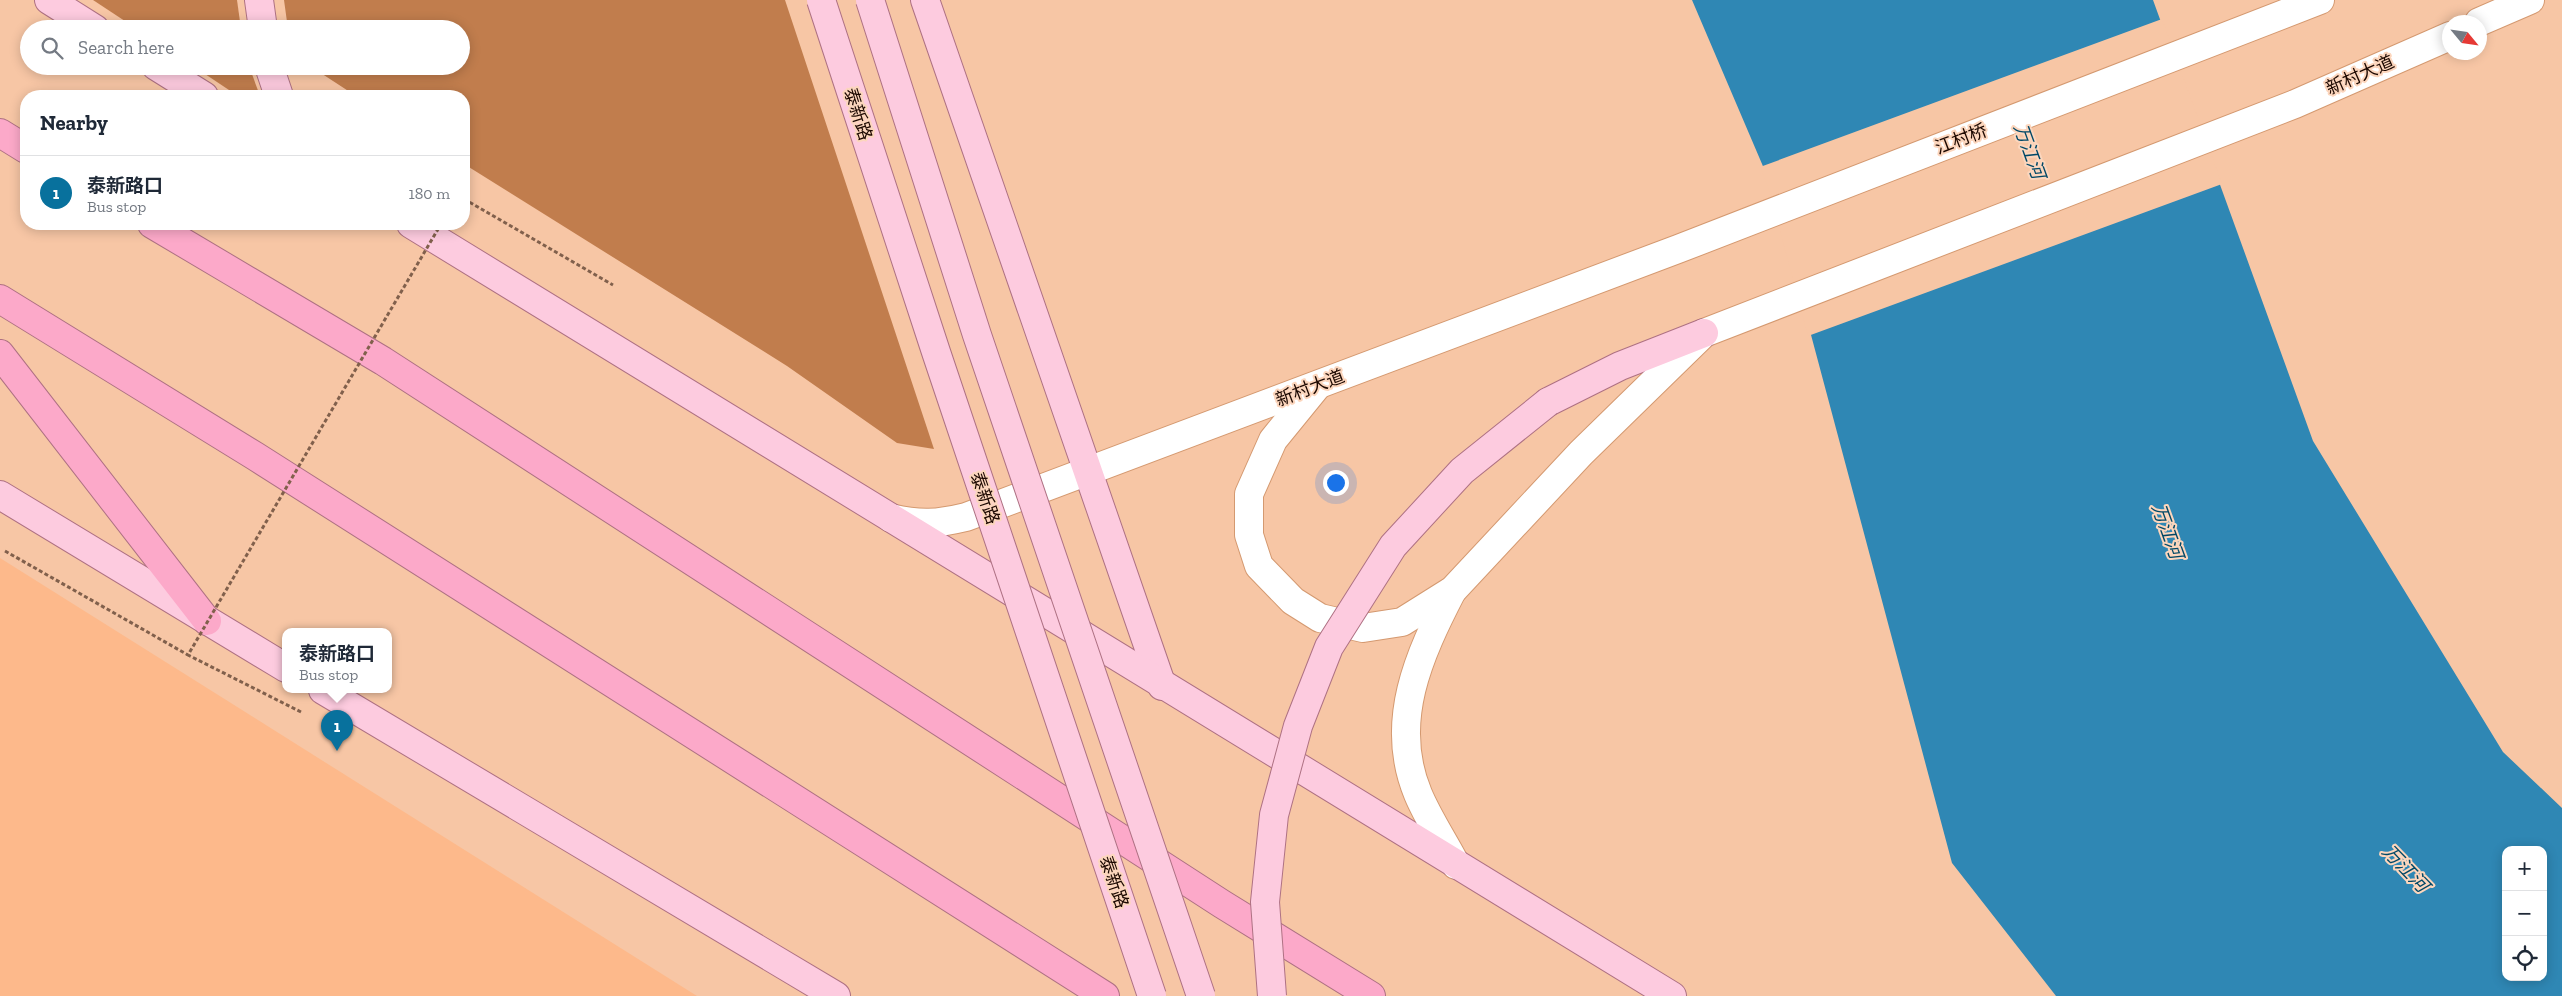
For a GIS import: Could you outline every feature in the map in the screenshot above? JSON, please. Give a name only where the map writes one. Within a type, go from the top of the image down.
[{"type":"highway","points":[[0,133],[20,145]]},
{"type":"highway","points":[[162,230],[382,362],[1214,899],[1371,996]]},
{"type":"highway","points":[[0,299],[264,461],[1105,996]]},
{"type":"highway","points":[[0,354],[207,621]]},
{"type":"main road","points":[[49,0],[81,20]]},
{"type":"main road","points":[[259,0],[262,20]]},
{"type":"main road","name":"泰新路","points":[[820,0],[1152,996]]},
{"type":"main road","points":[[870,0],[978,335],[1200,996]]},
{"type":"main road","points":[[925,0],[1162,686]]},
{"type":"main road","points":[[170,75],[194,90]]},
{"type":"main road","points":[[272,75],[277,90]]},
{"type":"main road","points":[[421,230],[1162,686],[1672,996]]},
{"type":"main road","points":[[1272,996],[1265,902],[1274,815],[1298,726],[1329,647],[1393,546],[1462,472],[1548,402],[1620,366],[1704,333]]},
{"type":"main road","points":[[0,495],[282,666]]},
{"type":"main road","points":[[327,693],[836,996]]},
{"type":"street","name":"江村桥","points":[[1728,229],[2320,0]]},
{"type":"street","points":[[2487,19],[2530,0]]},
{"type":"street","name":"新村大道","points":[[1704,333],[2270,114],[2442,39]]},
{"type":"street","name":"新村大道","points":[[888,518],[910,523],[937,524],[966,517],[1317,386],[1728,229]]},
{"type":"street","points":[[1317,386],[1273,440],[1249,494],[1249,535],[1259,566],[1293,601],[1320,618],[1363,628],[1402,622],[1453,590],[1581,453],[1704,333]]},
{"type":"street","points":[[1453,590],[1424,645],[1411,685],[1405,743],[1418,793],[1456,865]]},
{"type":"path","points":[[470,203],[614,285]]},
{"type":"path","points":[[188,655],[437,230]]},
{"type":"path","points":[[5,551],[188,655],[301,712]]},
{"type":"shaded area","points":[[93,0],[237,0],[240,20],[123,20]]},
{"type":"shaded area","points":[[284,0],[785,0],[934,449],[897,443],[787,366],[470,168],[470,90],[347,90],[324,75],[470,75],[470,20],[287,20]]},
{"type":"shaded area","points":[[206,75],[252,75],[258,90],[229,90]]},
{"type":"shaded area","points":[[0,558],[697,996],[0,996]]},
{"type":"water","name":"万江河","points":[[1692,0],[2153,0],[2313,441],[2503,752],[2562,808],[2562,996],[2056,996],[1952,863],[1771,185]]},
{"type":"pier","points":[[2162,19],[2222,184],[1808,336],[1768,186],[1760,167]]},
{"type":"place","name":"泰新路口","points":[[337,751]]}]
